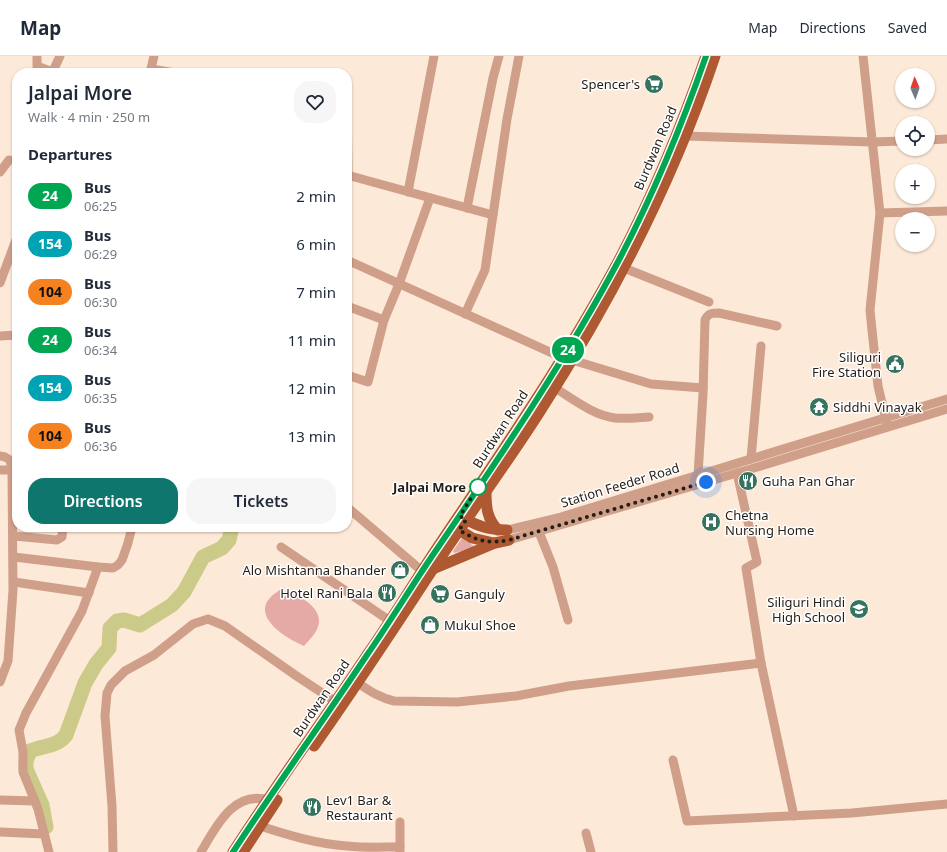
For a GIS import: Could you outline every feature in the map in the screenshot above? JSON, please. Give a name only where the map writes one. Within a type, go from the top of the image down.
[{"type":"main road","name":"Burdwan Road","points":[[463,518],[486,492],[555,388],[568,359],[646,205],[693,94],[706,56]]},
{"type":"main road","name":"Burdwan Road","points":[[372,655],[390,621],[463,518],[529,412],[568,359],[624,268],[661,192],[685,136],[715,56]]},
{"type":"main road","points":[[486,492],[487,512],[494,525],[505,533]]},
{"type":"main road","points":[[463,518],[478,526],[505,533]]},
{"type":"main road","points":[[456,528],[478,540],[495,543]]},
{"type":"main road","points":[[427,570],[495,543],[505,533]]},
{"type":"main road","name":"Burdwan Road","points":[[243,852],[427,570]]},
{"type":"main road","name":"Burdwan Road","points":[[233,852],[336,702],[355,681]]},
{"type":"street","points":[[37,56],[37,66],[43,68]]},
{"type":"street","points":[[56,68],[60,56]]},
{"type":"street","points":[[151,68],[154,56]]},
{"type":"street","points":[[408,192],[434,56]]},
{"type":"street","points":[[467,208],[493,78],[499,56]]},
{"type":"street","points":[[465,314],[485,270],[507,119],[519,56]]},
{"type":"street","points":[[862,56],[880,213],[870,310],[878,386],[887,423]]},
{"type":"street","points":[[685,136],[872,142],[895,141]]},
{"type":"street","points":[[935,140],[947,139]]},
{"type":"street","points":[[0,172],[9,160]]},
{"type":"street","points":[[352,176],[493,215]]},
{"type":"street","points":[[352,377],[368,382],[384,320],[399,284],[430,198]]},
{"type":"street","points":[[880,213],[947,210]]},
{"type":"street","points":[[0,283],[12,251]]},
{"type":"street","points":[[352,262],[568,359],[651,384],[703,388]]},
{"type":"street","points":[[624,268],[709,302]]},
{"type":"street","points":[[352,308],[384,320]]},
{"type":"street","points":[[698,475],[705,320],[707,316],[712,313],[719,313],[776,326]]},
{"type":"street","points":[[0,336],[12,335]]},
{"type":"street","points":[[751,459],[761,346]]},
{"type":"street","points":[[555,388],[580,403],[614,418],[649,418]]},
{"type":"street","name":"Station Feeder Road","points":[[505,533],[539,532],[737,473],[887,423],[947,399]]},
{"type":"street","name":"Station Feeder Road","points":[[505,533],[751,459],[887,423],[947,409]]},
{"type":"street","points":[[0,456],[10,460],[12,464]]},
{"type":"street","points":[[0,470],[12,470]]},
{"type":"street","points":[[737,473],[757,562],[746,568],[760,663],[794,816]]},
{"type":"street","points":[[352,511],[427,570]]},
{"type":"street","points":[[0,682],[8,661],[10,645],[14,582],[14,532]]},
{"type":"street","points":[[14,536],[57,540],[62,537],[62,532]]},
{"type":"street","points":[[14,556],[113,568],[122,560],[130,532]]},
{"type":"street","points":[[539,532],[553,567],[568,620]]},
{"type":"street","points":[[282,548],[390,621]]},
{"type":"street","points":[[49,852],[38,809],[23,772],[23,752],[19,730],[26,713],[82,611],[98,567]]},
{"type":"street","points":[[14,582],[89,593]]},
{"type":"street","points":[[113,852],[112,806],[105,716],[107,693],[111,685],[125,670],[154,655],[193,624],[208,620],[225,626],[336,702]]},
{"type":"street","points":[[0,646],[10,645]]},
{"type":"street","points":[[355,681],[374,694],[394,701],[458,702],[516,696],[569,686],[760,663]]},
{"type":"street","points":[[674,760],[687,821],[852,813],[947,804]]},
{"type":"street","points":[[201,852],[217,825],[234,805],[258,797],[268,800]]},
{"type":"street","points":[[0,800],[35,801]]},
{"type":"street","points":[[260,826],[296,838],[334,845],[400,849],[400,822]]},
{"type":"street","points":[[0,832],[44,834]]},
{"type":"street","points":[[586,833],[591,852]]},
{"type":"shaded area","points":[[462,538],[475,547],[454,553],[453,551]]},
{"type":"shaded area","points":[[280,590],[305,600],[311,605],[318,616],[319,622],[317,629],[304,646],[285,636],[270,622],[266,614],[265,606],[270,598]]},
{"type":"waterway","points":[[46,827],[42,805],[26,769],[26,761],[30,751],[55,744],[66,735],[85,683],[96,664],[109,648],[110,628],[117,621],[124,620],[140,625],[172,605],[184,592],[203,557],[222,548],[229,540],[231,532]]},
{"type":"bus line","name":"24","points":[[233,852],[374,646],[422,571],[529,412],[563,358],[620,257],[646,205],[693,94],[706,56]]},
{"type":"place","name":"Spencer's","points":[[654,84]]},
{"type":"place","name":"Siliguri Fire Station","points":[[895,364]]},
{"type":"place","name":"Siddhi Vinayak","points":[[819,407]]},
{"type":"place","name":"Guha Pan Ghar","points":[[748,481]]},
{"type":"place","name":"Jalpai More","points":[[478,487]]},
{"type":"place","name":"Chetna Nursing Home","points":[[711,522]]},
{"type":"place","name":"Alo Mishtanna Bhander","points":[[400,570]]},
{"type":"place","name":"Hotel Rani Bala","points":[[387,593]]},
{"type":"place","name":"Ganguly","points":[[440,594]]},
{"type":"place","name":"Siliguri Hindi High School","points":[[859,609]]},
{"type":"place","name":"Mukul Shoe","points":[[430,625]]},
{"type":"place","name":"Lev1 Bar & Restaurant","points":[[312,807]]},
{"type":"route","points":[[478,487],[460,516],[466,520],[459,530],[478,540],[495,543],[706,482]]}]
